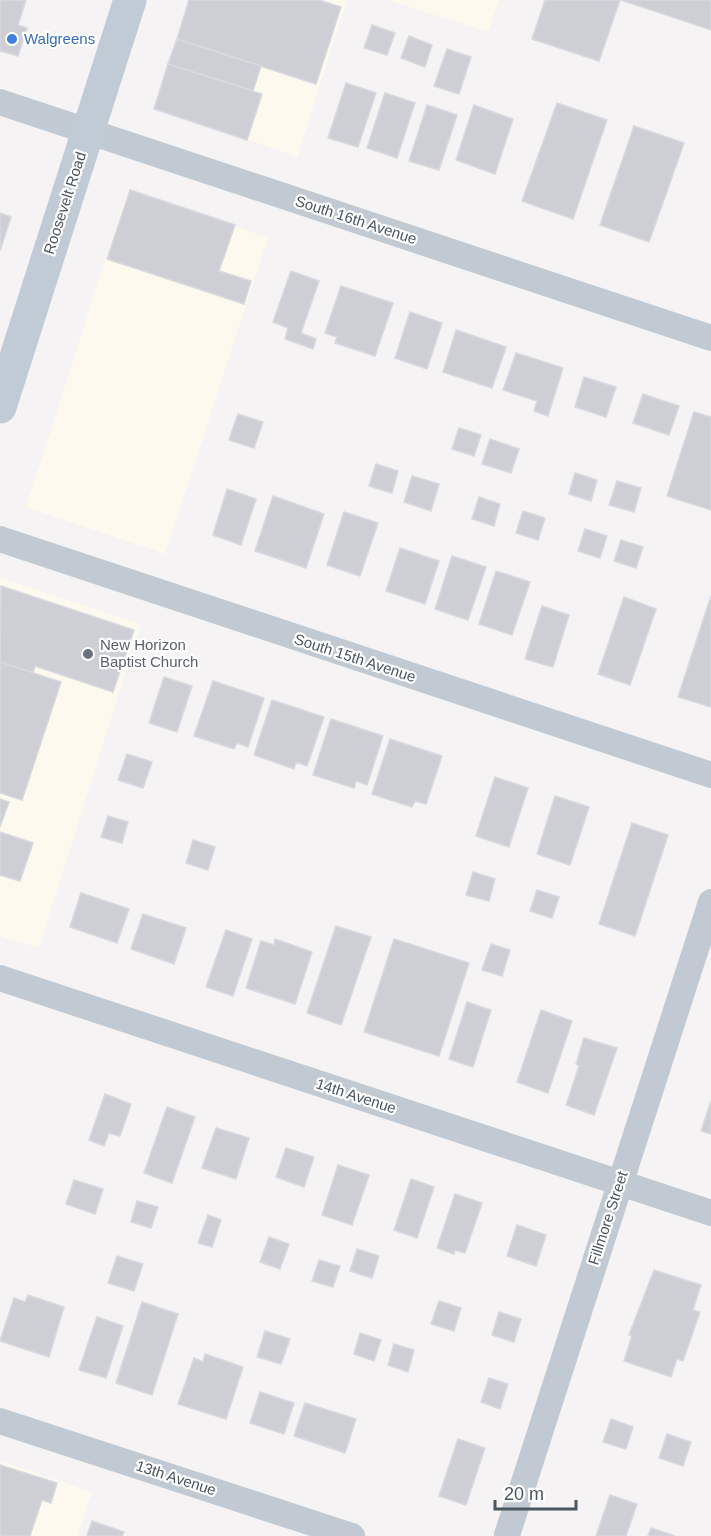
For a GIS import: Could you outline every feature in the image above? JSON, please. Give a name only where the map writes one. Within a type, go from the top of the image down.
[{"type":"main road","name":"Roosevelt Road","points":[[0,407],[130,0]]},
{"type":"street","name":"South 16th Avenue","points":[[0,102],[711,338]]},
{"type":"street","name":"South 15th Avenue","points":[[0,539],[711,775]]},
{"type":"street","name":"Fillmore Street","points":[[507,1535],[711,902]]},
{"type":"street","name":"14th Avenue","points":[[0,978],[711,1214]]},
{"type":"street","name":"13th Avenue","points":[[0,1421],[352,1536]]},
{"type":"shaded area","points":[[192,0],[347,0],[297,157],[156,107]]},
{"type":"shaded area","points":[[387,0],[499,0],[488,32]]},
{"type":"shaded area","points":[[128,189],[268,238],[165,554],[26,507]]},
{"type":"shaded area","points":[[0,577],[141,624],[39,948],[0,936]]},
{"type":"shaded area","points":[[0,1461],[92,1492],[77,1536],[0,1536]]},
{"type":"building","name":"Walgreens","points":[[0,0],[26,0],[18,25],[27,28],[18,56],[0,51]]},
{"type":"building","points":[[189,0],[319,0],[341,7],[316,84],[177,39]]},
{"type":"building","points":[[545,0],[620,0],[599,61],[532,39]]},
{"type":"building","points":[[621,0],[711,0],[711,30]]},
{"type":"building","points":[[372,25],[395,33],[387,55],[364,48]]},
{"type":"building","points":[[409,36],[432,45],[425,67],[401,58]]},
{"type":"building","points":[[177,39],[261,66],[253,91],[168,64]]},
{"type":"building","points":[[447,49],[471,57],[459,94],[434,86]]},
{"type":"building","points":[[168,64],[262,94],[247,140],[154,109]]},
{"type":"building","points":[[346,83],[376,93],[358,147],[328,138]]},
{"type":"building","points":[[385,93],[415,103],[397,158],[367,148]]},
{"type":"building","points":[[557,103],[607,120],[573,219],[522,201]]},
{"type":"building","points":[[427,105],[457,115],[439,170],[409,161]]},
{"type":"building","points":[[474,105],[513,119],[495,174],[456,160]]},
{"type":"building","points":[[634,126],[684,143],[649,242],[600,225]]},
{"type":"building","points":[[130,190],[235,225],[219,271],[251,281],[244,304],[107,259]]},
{"type":"building","points":[[0,213],[11,217],[0,251]]},
{"type":"building","points":[[291,271],[319,281],[301,333],[316,339],[313,349],[285,339],[288,328],[273,322]]},
{"type":"building","points":[[341,286],[393,303],[375,356],[335,343],[337,337],[325,333]]},
{"type":"building","points":[[410,312],[442,323],[427,369],[395,358]]},
{"type":"building","points":[[456,330],[506,347],[492,388],[443,372]]},
{"type":"building","points":[[516,353],[563,368],[548,416],[534,411],[537,401],[503,390]]},
{"type":"building","points":[[584,377],[616,387],[606,417],[575,407]]},
{"type":"building","points":[[643,394],[679,406],[669,435],[633,423]]},
{"type":"building","points":[[694,412],[711,417],[711,510],[667,496]]},
{"type":"building","points":[[238,414],[263,422],[254,448],[229,440]]},
{"type":"building","points":[[459,428],[481,435],[474,456],[452,449]]},
{"type":"building","points":[[490,439],[519,449],[511,473],[482,464]]},
{"type":"building","points":[[376,464],[398,471],[392,493],[369,486]]},
{"type":"building","points":[[575,473],[597,480],[591,501],[569,494]]},
{"type":"building","points":[[412,476],[439,484],[431,511],[404,502]]},
{"type":"building","points":[[617,481],[641,488],[634,512],[609,505]]},
{"type":"building","points":[[227,489],[256,499],[241,545],[213,535]]},
{"type":"building","points":[[273,496],[324,514],[306,568],[255,551]]},
{"type":"building","points":[[479,497],[500,504],[494,526],[472,519]]},
{"type":"building","points":[[523,511],[545,518],[538,540],[516,533]]},
{"type":"building","points":[[344,512],[378,523],[360,576],[327,565]]},
{"type":"building","points":[[585,529],[607,536],[600,558],[578,551]]},
{"type":"building","points":[[621,540],[643,547],[636,568],[614,561]]},
{"type":"building","points":[[400,548],[439,561],[425,604],[386,591]]},
{"type":"building","points":[[452,556],[486,567],[468,620],[435,609]]},
{"type":"building","points":[[496,571],[530,582],[512,635],[479,624]]},
{"type":"building","points":[[1,586],[134,630],[113,692],[35,666],[33,673],[0,662]]},
{"type":"building","points":[[711,596],[711,707],[678,697]]},
{"type":"building","points":[[624,597],[656,609],[630,685],[598,674]]},
{"type":"building","points":[[542,606],[569,615],[553,667],[525,659]]},
{"type":"building","points":[[0,662],[61,682],[22,800],[0,793]]},
{"type":"building","points":[[164,677],[192,686],[177,732],[149,723]]},
{"type":"building","points":[[213,681],[264,698],[248,747],[237,743],[234,749],[194,736]]},
{"type":"building","points":[[272,700],[324,717],[307,766],[296,762],[294,769],[254,755]]},
{"type":"building","points":[[331,719],[383,736],[367,785],[356,781],[354,788],[313,775]]},
{"type":"building","points":[[390,739],[442,756],[426,804],[415,801],[412,807],[372,794]]},
{"type":"building","points":[[127,754],[152,762],[143,788],[118,780]]},
{"type":"building","points":[[495,777],[528,788],[509,847],[476,836]]},
{"type":"building","points":[[555,796],[589,807],[570,865],[537,854]]},
{"type":"building","points":[[0,799],[9,802],[0,827]]},
{"type":"building","points":[[108,816],[128,822],[122,843],[101,837]]},
{"type":"building","points":[[632,823],[668,835],[635,936],[599,924]]},
{"type":"building","points":[[0,832],[33,843],[20,881],[0,875]]},
{"type":"building","points":[[193,840],[215,847],[208,870],[186,863]]},
{"type":"building","points":[[473,872],[495,879],[489,901],[466,895]]},
{"type":"building","points":[[537,890],[559,897],[552,918],[530,911]]},
{"type":"building","points":[[81,893],[129,909],[117,943],[70,927]]},
{"type":"building","points":[[143,914],[186,928],[174,964],[131,949]]},
{"type":"building","points":[[336,926],[371,937],[341,1025],[307,1013]]},
{"type":"building","points":[[226,930],[252,939],[233,996],[206,987]]},
{"type":"building","points":[[275,939],[312,952],[295,1004],[246,988],[261,941],[274,945]]},
{"type":"building","points":[[394,939],[469,963],[439,1056],[364,1032]]},
{"type":"building","points":[[491,944],[510,950],[502,976],[482,970]]},
{"type":"building","points":[[467,1002],[491,1010],[473,1067],[449,1059]]},
{"type":"building","points":[[541,1010],[572,1021],[548,1093],[517,1082]]},
{"type":"building","points":[[584,1038],[617,1048],[594,1115],[566,1105],[579,1066],[576,1064]]},
{"type":"building","points":[[105,1094],[131,1104],[120,1136],[109,1133],[104,1146],[89,1140]]},
{"type":"building","points":[[711,1101],[711,1134],[701,1131]]},
{"type":"building","points":[[167,1107],[195,1117],[172,1183],[144,1173]]},
{"type":"building","points":[[216,1128],[249,1138],[236,1179],[202,1168]]},
{"type":"building","points":[[286,1148],[314,1157],[304,1187],[276,1177]]},
{"type":"building","points":[[338,1165],[369,1175],[352,1225],[322,1215]]},
{"type":"building","points":[[411,1179],[434,1187],[417,1238],[394,1230]]},
{"type":"building","points":[[74,1180],[103,1189],[95,1214],[66,1204]]},
{"type":"building","points":[[455,1194],[482,1203],[465,1253],[455,1250],[454,1254],[437,1248]]},
{"type":"building","points":[[137,1201],[158,1207],[151,1228],[131,1222]]},
{"type":"building","points":[[208,1215],[221,1220],[212,1247],[198,1243]]},
{"type":"building","points":[[517,1225],[546,1235],[536,1266],[507,1256]]},
{"type":"building","points":[[269,1237],[289,1244],[280,1269],[260,1262]]},
{"type":"building","points":[[357,1249],[379,1256],[372,1278],[350,1271]]},
{"type":"building","points":[[117,1256],[143,1264],[134,1291],[108,1283]]},
{"type":"building","points":[[319,1260],[340,1266],[333,1287],[312,1281]]},
{"type":"building","points":[[654,1270],[701,1285],[693,1310],[700,1312],[683,1361],[677,1359],[671,1377],[624,1361],[632,1336],[629,1335]]},
{"type":"building","points":[[28,1295],[64,1307],[49,1357],[0,1341],[14,1298],[25,1302]]},
{"type":"building","points":[[439,1301],[461,1308],[454,1331],[431,1324]]},
{"type":"building","points":[[142,1302],[178,1314],[152,1395],[116,1383]]},
{"type":"building","points":[[499,1312],[521,1319],[514,1342],[492,1335]]},
{"type":"building","points":[[97,1317],[123,1326],[106,1378],[79,1370]]},
{"type":"building","points":[[265,1331],[290,1339],[281,1364],[257,1357]]},
{"type":"building","points":[[360,1333],[381,1340],[374,1361],[354,1354]]},
{"type":"building","points":[[394,1344],[414,1350],[408,1372],[388,1365]]},
{"type":"building","points":[[205,1354],[243,1367],[226,1419],[178,1404],[194,1358],[203,1362]]},
{"type":"building","points":[[489,1378],[508,1384],[500,1409],[481,1402]]},
{"type":"building","points":[[260,1392],[294,1403],[284,1434],[250,1423]]},
{"type":"building","points":[[305,1403],[356,1419],[345,1453],[294,1436]]},
{"type":"building","points":[[611,1419],[633,1427],[626,1449],[603,1442]]},
{"type":"building","points":[[667,1434],[691,1442],[683,1466],[659,1458]]},
{"type":"building","points":[[458,1439],[485,1448],[466,1505],[439,1496]]},
{"type":"building","points":[[0,1465],[57,1483],[51,1503],[42,1500],[30,1536],[0,1536]]},
{"type":"building","points":[[610,1495],[637,1504],[626,1536],[596,1536]]},
{"type":"building","points":[[92,1521],[124,1532],[122,1536],[87,1536]]},
{"type":"building","points":[[651,1528],[675,1536],[648,1536]]},
{"type":"place","name":"Walgreens","points":[[12,39]]},
{"type":"place","name":"New Horizon Baptist Church","points":[[88,654]]}]
